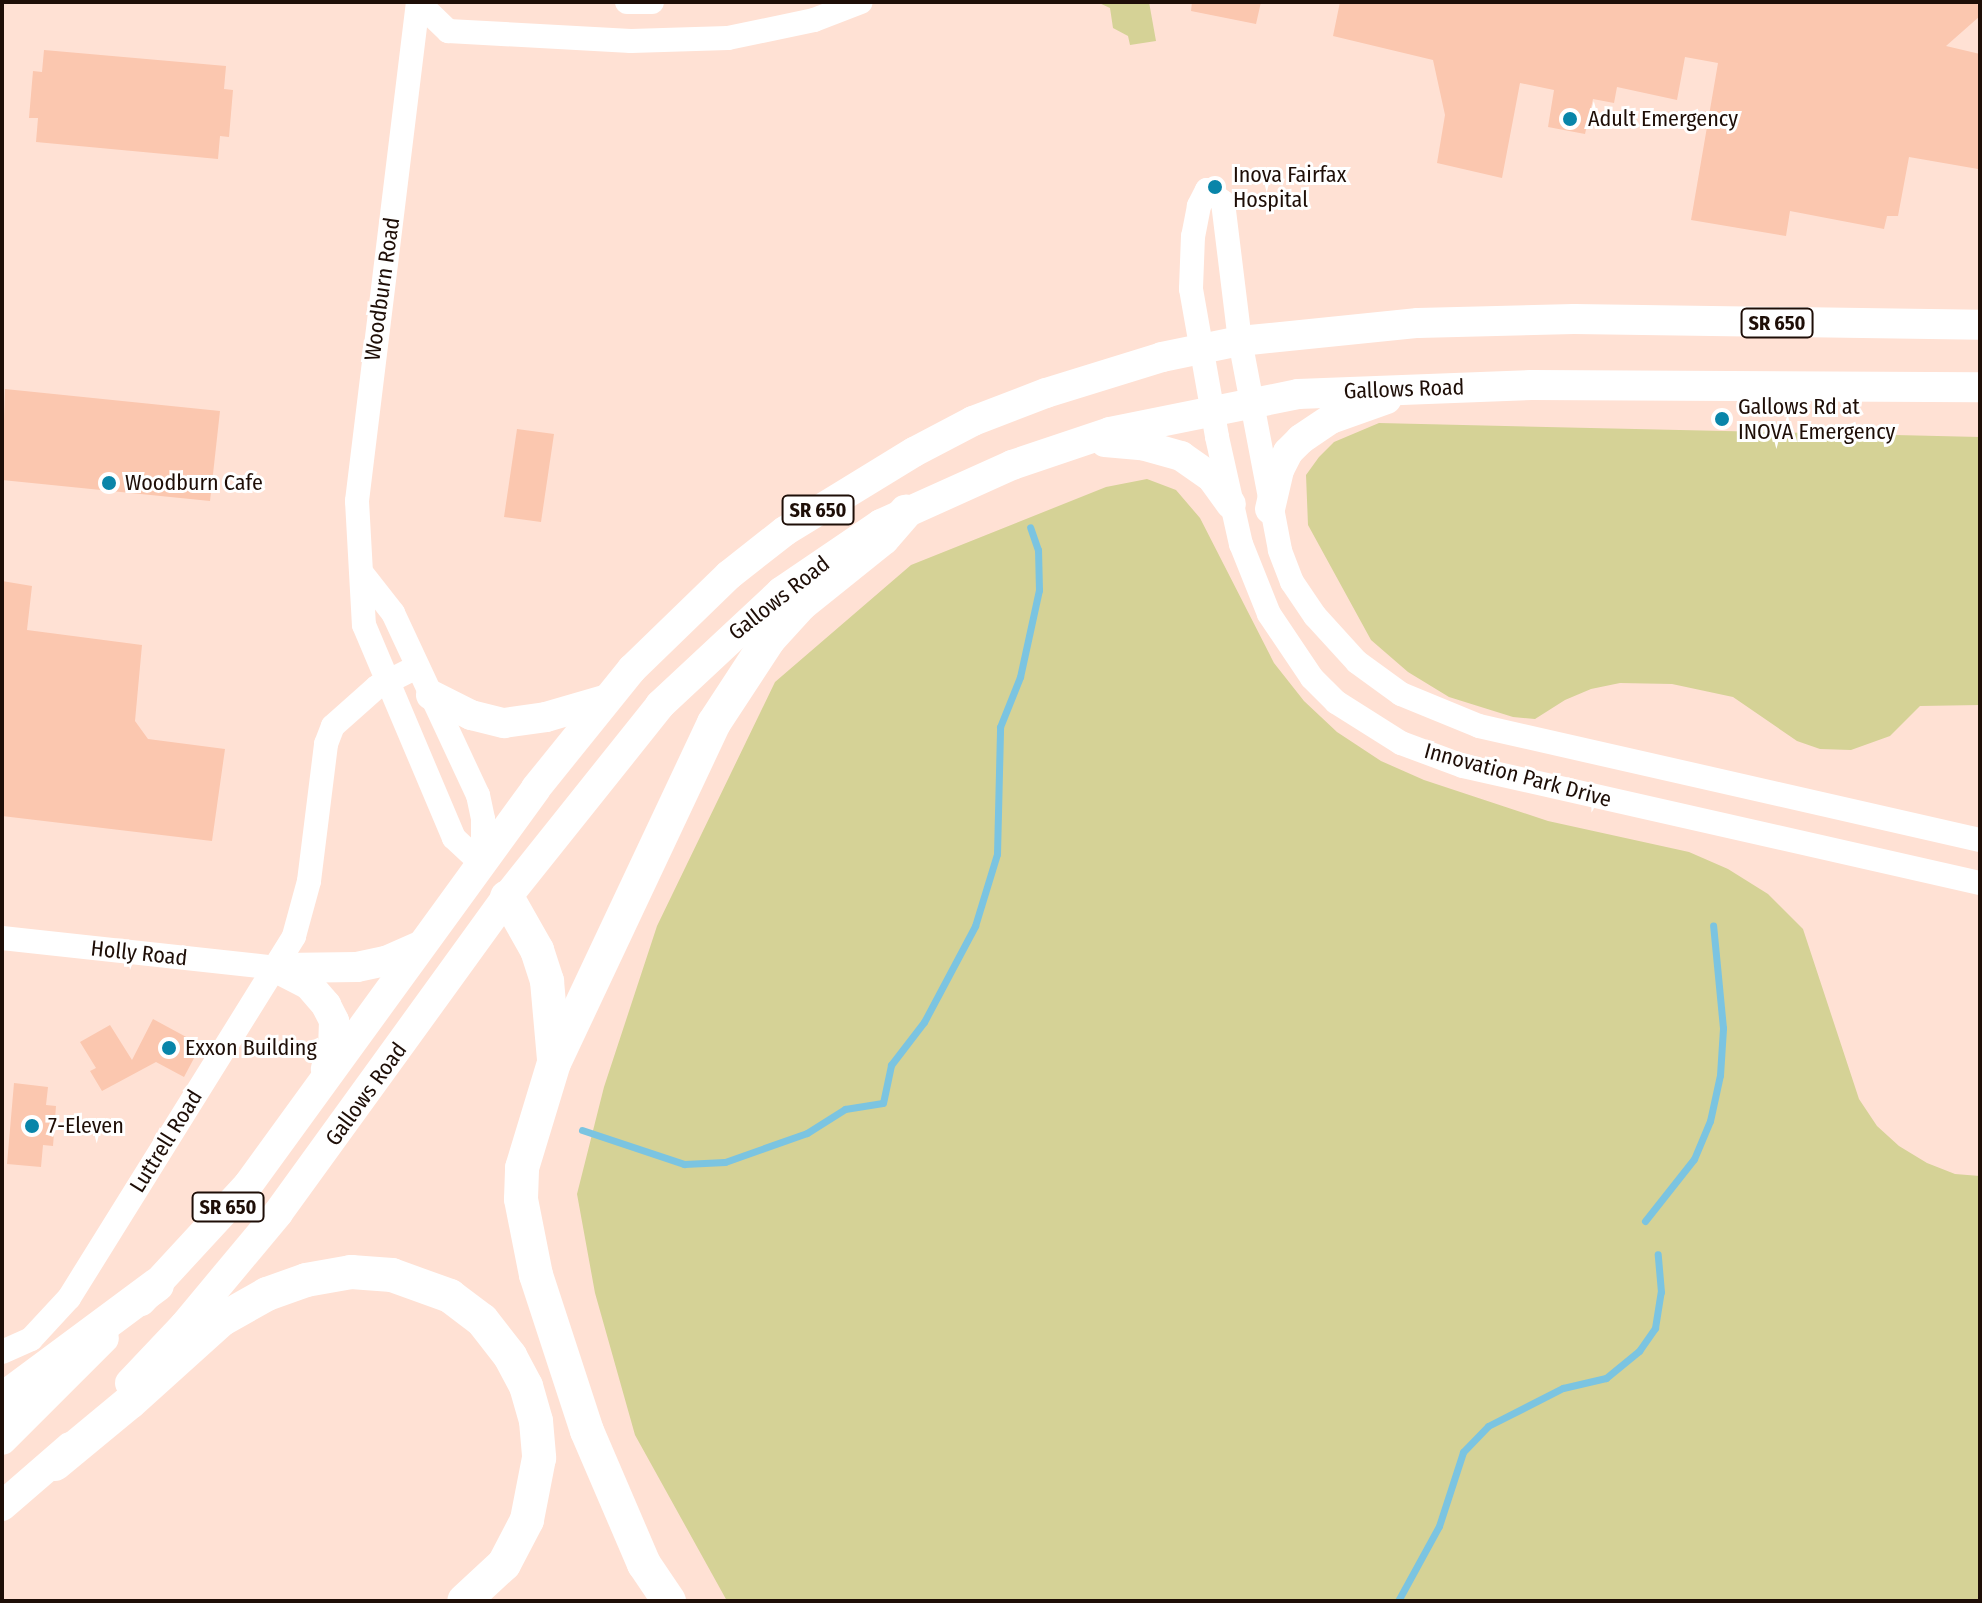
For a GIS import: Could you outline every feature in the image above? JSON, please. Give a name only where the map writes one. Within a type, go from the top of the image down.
[{"type":"highway","points":[[669,1601],[644,1564],[587,1431],[536,1275],[521,1199],[522,1168],[554,1063],[714,723],[769,639],[801,604],[883,538],[906,512]]},
{"type":"highway","points":[[507,897],[537,950],[547,981],[554,1063]]},
{"type":"highway","points":[[55,1464],[221,1320],[267,1294],[306,1280],[351,1272],[392,1275],[450,1296],[482,1320],[510,1356],[526,1386],[536,1421],[539,1458],[535,1490],[519,1542],[485,1585],[464,1601]]},
{"type":"highway","points":[[2,1400],[157,1285]]},
{"type":"main road","name":"Gallows Road","points":[[2,1440],[157,1285],[248,1185],[604,700],[729,575],[785,531],[914,452],[973,421],[1046,393],[1201,348],[1240,341],[1418,323],[1574,319],[1980,325]]},
{"type":"main road","name":"Gallows Road","points":[[2,1506],[55,1464],[175,1336],[278,1213],[507,897],[608,766],[660,705],[721,644],[781,592],[871,530],[1012,465],[1083,442],[1149,421],[1298,394],[1430,386],[1980,387]]},
{"type":"main road","points":[[1270,509],[1279,470],[1288,452],[1316,427],[1359,408],[1430,386]]},
{"type":"main road","points":[[1083,442],[1142,445],[1181,456],[1212,478],[1231,504]]},
{"type":"main road","points":[[431,695],[471,715],[504,723],[546,717],[604,700]]},
{"type":"main road","name":"Woodburn Road","points":[[483,865],[507,897]]},
{"type":"main road","points":[[276,968],[357,967],[386,961],[421,946]]},
{"type":"main road","points":[[276,968],[308,984],[326,1005],[334,1021],[333,1044],[318,1089]]},
{"type":"street","points":[[418,2],[448,31],[631,41],[728,38],[814,20],[861,2]]},
{"type":"street","name":"Woodburn Road","points":[[418,2],[358,488],[357,526],[364,576],[364,625],[454,838],[483,865]]},
{"type":"street","points":[[627,2],[652,2]]},
{"type":"street","name":"Innovation Park Drive","points":[[1980,840],[1479,726],[1427,707],[1380,681],[1334,639],[1292,582],[1270,509],[1240,341],[1225,239],[1223,202],[1207,190],[1199,206],[1193,236],[1191,289],[1231,504],[1255,584],[1269,614],[1305,669],[1336,702],[1401,743],[1463,766],[1980,883]]},
{"type":"street","points":[[364,576],[393,613],[478,795],[483,819],[483,865]]},
{"type":"street","name":"Luttrell Road","points":[[2,1352],[31,1339],[69,1298],[294,936],[309,881],[326,744],[333,726],[387,682],[417,667]]},
{"type":"street","name":"Holly Road","points":[[2,938],[276,968]]},
{"type":"shaded area","points":[[1097,2],[1149,2],[1156,41],[1130,45],[1128,36],[1113,28],[1110,8]]},
{"type":"shaded area","points":[[1379,423],[1980,437],[1980,705],[1920,706],[1890,736],[1851,750],[1820,749],[1797,741],[1733,697],[1672,684],[1620,683],[1591,689],[1565,700],[1535,719],[1513,717],[1449,697],[1408,672],[1371,640],[1308,525],[1306,475],[1334,442]]},
{"type":"shaded area","points":[[1147,479],[1176,490],[1200,518],[1274,663],[1304,701],[1337,732],[1381,761],[1424,780],[1548,821],[1689,852],[1728,869],[1768,894],[1803,929],[1859,1099],[1877,1126],[1899,1146],[1927,1163],[1955,1174],[1980,1176],[1980,1601],[727,1601],[635,1435],[595,1293],[577,1194],[604,1087],[657,926],[775,682],[911,565],[1106,487]]},
{"type":"building","points":[[1192,2],[1261,2],[1256,24],[1191,11]]},
{"type":"building","points":[[1340,2],[1974,2],[1980,6],[1980,16],[1946,46],[1980,54],[1978,169],[1909,157],[1898,216],[1887,216],[1884,229],[1790,211],[1786,236],[1691,220],[1718,63],[1685,57],[1677,100],[1617,87],[1614,103],[1593,99],[1585,134],[1548,127],[1554,90],[1520,83],[1502,178],[1437,163],[1445,115],[1433,60],[1333,36]]},
{"type":"building","points":[[44,50],[226,66],[224,89],[233,90],[229,137],[220,136],[218,159],[36,142],[38,118],[29,118],[33,71],[42,72]]},
{"type":"building","points":[[5,389],[220,411],[210,501],[2,480]]},
{"type":"building","points":[[517,429],[554,434],[541,522],[504,517]]},
{"type":"building","points":[[2,581],[32,586],[27,630],[142,645],[135,721],[148,739],[225,749],[212,841],[2,816]]},
{"type":"building","points":[[153,1019],[201,1045],[184,1077],[156,1062],[102,1091],[90,1071],[96,1068],[80,1042],[110,1025],[132,1060]]},
{"type":"building","name":"7-Eleven","points":[[14,1083],[48,1087],[46,1105],[56,1106],[53,1146],[43,1145],[41,1167],[7,1164]]},
{"type":"waterway","points":[[582,1130],[684,1164],[725,1162],[807,1133],[845,1109],[883,1103],[891,1065],[924,1022],[975,926],[997,854],[1000,727],[1020,677],[1039,590],[1038,550],[1030,527]]},
{"type":"waterway","points":[[1645,1221],[1694,1159],[1710,1121],[1720,1075],[1723,1028],[1713,925]]},
{"type":"waterway","points":[[1398,1601],[1439,1526],[1463,1452],[1488,1426],[1563,1388],[1606,1378],[1639,1351],[1655,1328],[1661,1292],[1658,1254]]},
{"type":"place","name":"Adult Emergency","points":[[1570,119]]},
{"type":"place","name":"Inova Fairfax Hospital","points":[[1215,187]]},
{"type":"place","name":"Gallows Rd at INOVA Emergency","points":[[1722,419]]},
{"type":"place","name":"Woodburn Cafe","points":[[109,483]]},
{"type":"place","name":"Exxon Building","points":[[169,1048]]},
{"type":"place","name":"7-Eleven","points":[[32,1126]]}]
